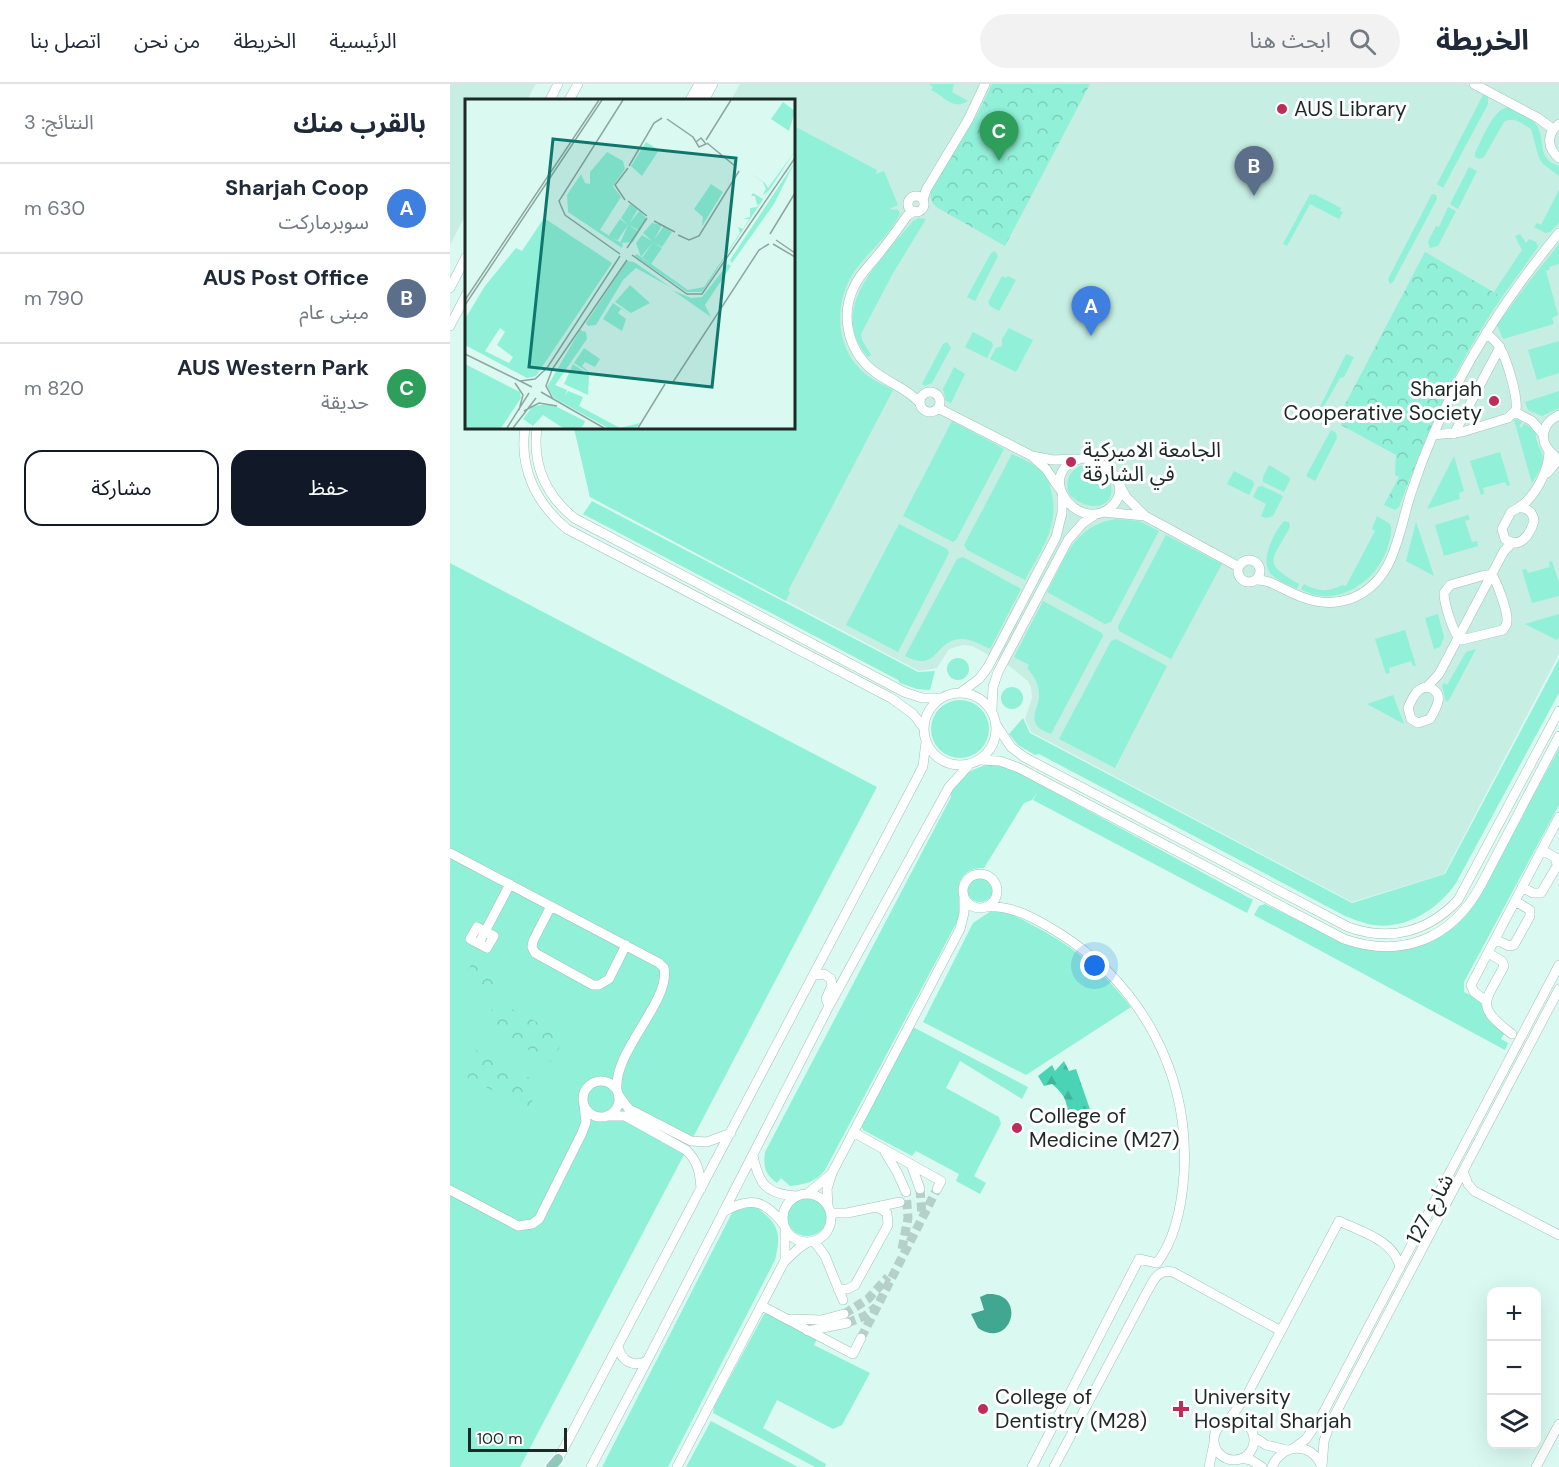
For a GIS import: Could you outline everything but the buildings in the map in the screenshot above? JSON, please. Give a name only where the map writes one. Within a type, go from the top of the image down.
[{"type":"street","points":[[550,99],[558,84]]},
{"type":"street","points":[[570,99],[578,84]]},
{"type":"street","points":[[691,99],[699,84]]},
{"type":"street","points":[[703,99],[700,96],[704,84]]},
{"type":"street","points":[[705,99],[713,84]]},
{"type":"street","points":[[908,391],[924,393],[931,391],[938,396],[940,402],[938,408],[927,412],[908,391],[878,375],[864,363],[850,339],[847,321],[848,302],[855,285],[910,211],[922,208],[922,195],[963,128],[985,84]]},
{"type":"street","points":[[1474,84],[1556,126],[1549,141],[1550,147],[1559,158]]},
{"type":"street","points":[[1268,581],[1252,560],[1246,561],[1239,567],[1239,573],[1243,579],[1268,581],[1306,599],[1322,602],[1350,599],[1375,583],[1392,558],[1411,493],[1433,435],[1460,381],[1486,333],[1515,289],[1559,234]]},
{"type":"street","points":[[450,288],[465,259]]},
{"type":"street","points":[[450,326],[465,297]]},
{"type":"street","points":[[1486,333],[1502,352],[1517,399],[1516,411]]},
{"type":"street","points":[[1458,433],[1461,420],[1491,362],[1502,352]]},
{"type":"street","points":[[919,402],[924,393]]},
{"type":"street","points":[[938,408],[1032,456],[1046,469],[1061,492],[1079,510],[1145,516]]},
{"type":"street","points":[[1433,435],[1458,433],[1503,420],[1516,411]]},
{"type":"street","points":[[1516,411],[1537,419],[1555,417]]},
{"type":"street","points":[[1508,541],[1521,542],[1528,534],[1533,524],[1535,497],[1559,458],[1546,446],[1543,434],[1532,421],[1516,411]]},
{"type":"street","points":[[1543,434],[1555,417]]},
{"type":"street","points":[[525,429],[524,452],[530,481],[545,508],[567,529],[891,698],[913,714],[924,728]]},
{"type":"street","points":[[537,429],[536,456],[545,484],[552,497],[574,518],[904,692],[922,698],[941,698],[960,693],[979,679],[988,667],[1056,537],[1061,521],[1062,474],[1066,467],[1079,459]]},
{"type":"street","points":[[1508,541],[1502,532],[1503,526],[1511,512],[1532,496],[1547,467],[1550,451]]},
{"type":"street","points":[[1032,456],[1053,460],[1090,459],[1102,463],[1112,472],[1126,497],[1145,516],[1239,567]]},
{"type":"street","points":[[1118,482],[1116,500],[1108,509],[1077,528],[1068,540],[998,672],[993,687],[992,709],[997,726],[1011,747],[1024,757],[1348,927],[1371,934],[1396,934],[1430,924],[1450,909],[1465,890],[1559,711]]},
{"type":"street","points":[[1518,508],[1525,508],[1532,514]]},
{"type":"street","points":[[1439,674],[1436,691],[1439,697],[1438,704],[1430,719],[1422,723],[1414,721],[1409,715],[1409,706],[1416,691],[1427,687],[1439,674],[1508,541]]},
{"type":"street","points":[[1255,580],[1260,571]]},
{"type":"street","points":[[1458,639],[1466,640],[1503,630],[1506,626],[1506,615],[1495,580],[1491,575]]},
{"type":"street","points":[[1458,639],[1444,600],[1445,589],[1450,585],[1491,575]]},
{"type":"street","points":[[988,667],[998,672]]},
{"type":"street","points":[[1427,687],[1436,691]]},
{"type":"street","points":[[960,693],[979,698],[992,709]]},
{"type":"street","points":[[554,1464],[920,773],[925,758],[924,728],[929,711],[941,698]]},
{"type":"street","points":[[591,1467],[829,1006],[949,787],[969,765],[980,760],[990,751],[997,726]]},
{"type":"street","points":[[980,760],[1000,761],[1019,768],[1344,939],[1357,944],[1397,947],[1423,940],[1458,918],[1474,897],[1559,736]]},
{"type":"street","points":[[926,742],[934,755],[944,762],[969,765]]},
{"type":"street","points":[[1518,790],[1528,796]]},
{"type":"street","points":[[1485,1000],[1471,988],[1559,817]]},
{"type":"street","points":[[1549,836],[1559,842]]},
{"type":"street","points":[[1522,887],[1533,893],[1541,893],[1557,866],[1556,858],[1542,850]]},
{"type":"street","points":[[450,853],[659,963],[664,968],[665,975],[661,991],[622,1062],[610,1077],[592,1084],[584,1093],[586,1122],[539,1219],[531,1224],[518,1226],[450,1190]]},
{"type":"street","points":[[677,1467],[784,1262],[799,1248],[820,1239],[828,1230],[830,1209],[827,1189],[832,1173],[960,928],[964,914],[963,887],[966,882],[975,875],[986,875],[994,882],[1006,901],[1018,912]]},
{"type":"street","points":[[479,943],[510,884]]},
{"type":"street","points":[[960,928],[970,917],[993,902],[997,895],[997,887]]},
{"type":"street","points":[[964,898],[972,906],[1003,907],[1018,912],[1051,928],[1088,954],[1121,986],[1158,1039],[1180,1104],[1184,1143],[1183,1185],[1180,1206],[1167,1249],[1157,1263],[1139,1259],[1032,1467]]},
{"type":"street","points":[[1495,939],[1509,946],[1514,945],[1530,916],[1530,910],[1515,901]]},
{"type":"street","points":[[551,906],[532,947],[540,957],[593,985],[599,986],[605,983],[626,945]]},
{"type":"street","points":[[1488,953],[1503,961],[1504,966],[1485,1000],[1486,1007],[1493,1019],[1512,1034]]},
{"type":"street","name":"شارع 127","points":[[1272,1467],[1278,1457],[1306,1438],[1316,1426],[1559,964]]},
{"type":"street","points":[[815,975],[824,974],[831,979],[832,985],[826,999],[829,1006]]},
{"type":"street","name":"شارع 127","points":[[1322,1467],[1322,1449],[1326,1432],[1559,989]]},
{"type":"street","points":[[582,1133],[588,1124],[615,1111],[618,1093],[616,1080],[622,1062]]},
{"type":"street","points":[[597,1081],[609,1083],[629,1109],[691,1141],[707,1143],[731,1133]]},
{"type":"street","points":[[584,1105],[589,1112],[604,1117],[625,1116],[686,1150],[699,1170],[701,1190]]},
{"type":"street","points":[[853,1132],[941,1181],[938,1189]]},
{"type":"street","points":[[879,1146],[892,1163],[906,1192]]},
{"type":"street","points":[[753,1156],[757,1174],[766,1187],[779,1194],[796,1197],[807,1194],[815,1195],[830,1209],[844,1214],[900,1202]]},
{"type":"street","points":[[911,1164],[920,1190]]},
{"type":"street","points":[[1464,1171],[1466,1180],[1474,1191],[1559,1235]]},
{"type":"street","points":[[807,1194],[832,1173]]},
{"type":"street","points":[[1451,1195],[1460,1191],[1474,1191]]},
{"type":"street","points":[[784,1262],[784,1212],[786,1206],[796,1197]]},
{"type":"street","points":[[723,1212],[741,1203],[756,1202],[771,1210],[794,1239],[811,1242],[825,1256],[843,1300]]},
{"type":"street","points":[[838,1288],[848,1289],[855,1285],[888,1225],[887,1213],[878,1207]]},
{"type":"street","points":[[1209,1467],[1217,1429],[1228,1421],[1247,1395],[1339,1221],[1389,1246],[1400,1268]]},
{"type":"street","points":[[1389,1246],[1412,1243]]},
{"type":"street","points":[[1054,1467],[1156,1275],[1160,1272],[1173,1272],[1281,1331]]},
{"type":"street","points":[[762,1306],[853,1354],[861,1338]]},
{"type":"street","points":[[785,1318],[846,1319],[808,1331]]},
{"type":"street","points":[[618,1346],[622,1357],[628,1362],[640,1364],[647,1361]]},
{"type":"street","points":[[1247,1395],[1245,1410],[1247,1424],[1254,1437],[1266,1445],[1291,1449],[1301,1448],[1315,1454],[1322,1467]]},
{"type":"street","points":[[1228,1421],[1238,1420],[1247,1424]]},
{"type":"street","points":[[1536,1467],[1559,1424]]},
{"type":"street","points":[[1242,1458],[1250,1452],[1254,1437]]},
{"type":"street","points":[[1214,1443],[1220,1454],[1232,1460]]},
{"type":"street","points":[[1214,1467],[1242,1458],[1251,1460],[1262,1467]]},
{"type":"shaded area","points":[[450,84],[536,84],[528,99],[465,99],[465,216],[450,245]]},
{"type":"shaded area","name":"الجامعة الاميركية في الشارقة","points":[[740,84],[1559,84],[1559,654],[1444,874],[1352,902],[1031,732],[1025,719],[1032,698],[1028,681],[1009,666],[972,646],[963,645],[949,649],[937,668],[919,671],[590,497],[574,429],[795,429],[795,99],[732,99]]},
{"type":"shaded area","points":[[987,1294],[1000,1296],[1008,1301],[1011,1318],[1007,1327],[1000,1332],[990,1333],[978,1328],[971,1314],[984,1310],[980,1297]]},
{"type":"green space","points":[[929,84],[954,84],[952,92],[968,101],[962,104],[949,102],[931,90],[933,87]]},
{"type":"green space","points":[[992,84],[1090,84],[1005,246],[938,208],[932,202],[931,197],[932,189],[977,115]]},
{"type":"green space","points":[[1483,95],[1488,97],[1488,104],[1443,188],[1437,184]]},
{"type":"green space","points":[[1509,107],[1526,115],[1534,122],[1540,134],[1544,153],[1551,162],[1559,166],[1559,176],[1539,158],[1531,129],[1514,120],[1504,122],[1484,157],[1479,159],[1475,157],[1493,119],[1503,109]]},
{"type":"green space","points":[[795,127],[877,170],[876,174],[884,171],[898,205],[889,209],[898,210],[900,214],[847,284],[843,296],[840,323],[842,336],[852,360],[868,376],[893,390],[788,591],[790,592],[786,601],[590,497],[574,429],[795,429]]},
{"type":"green space","points":[[1469,167],[1477,171],[1458,209],[1450,204]]},
{"type":"green space","points":[[1559,190],[1559,223],[1546,233],[1534,227],[1537,223],[1541,225]]},
{"type":"green space","points":[[1310,194],[1341,208],[1340,211],[1343,212],[1339,219],[1310,204],[1287,246],[1283,244]]},
{"type":"green space","points":[[1432,194],[1436,195],[1437,199],[1390,284],[1388,279]]},
{"type":"green space","points":[[1448,207],[1456,211],[1438,246],[1430,248],[1428,242],[1436,226],[1439,227]]},
{"type":"green space","points":[[918,218],[926,219],[892,275],[861,334],[871,355],[868,357],[856,339],[853,320],[855,302],[874,267]]},
{"type":"green space","points":[[1520,234],[1526,243],[1529,239],[1536,242],[1538,247],[1502,297],[1494,292],[1522,250],[1515,236]]},
{"type":"green space","points":[[1559,244],[1559,264],[1549,267],[1550,269],[1546,271],[1558,315],[1552,318],[1554,324],[1503,339],[1497,325]]},
{"type":"green space","points":[[995,251],[998,256],[975,301],[967,297],[991,253]]},
{"type":"green space","points":[[1425,252],[1502,297],[1457,372],[1432,425],[1399,507],[1395,510],[1384,505],[1399,477],[1395,475],[1396,455],[1341,425],[1339,416]]},
{"type":"green space","points":[[1002,276],[1016,280],[999,311],[990,306],[988,302]]},
{"type":"green space","points":[[1009,328],[1033,340],[1016,372],[990,359],[996,348],[1002,346],[1002,339]]},
{"type":"green space","points":[[973,332],[992,342],[993,346],[987,358],[965,347]]},
{"type":"green space","points":[[1559,341],[1559,373],[1537,380],[1528,350]]},
{"type":"green space","points":[[947,342],[951,348],[932,383],[925,386],[922,384],[943,344]]},
{"type":"green space","points":[[1346,354],[1354,357],[1344,377],[1340,378],[1320,413],[1323,415],[1317,418],[1316,415]]},
{"type":"green space","points":[[954,367],[965,374],[951,403],[946,401],[943,389]]},
{"type":"green space","points":[[1559,391],[1559,408],[1542,416],[1528,410],[1525,402]]},
{"type":"green space","points":[[1514,420],[1522,422],[1519,426],[1521,428],[1524,424],[1536,429],[1536,438],[1543,462],[1532,483]]},
{"type":"green space","points":[[952,421],[1004,449],[953,542],[903,516]]},
{"type":"green space","points":[[1331,430],[1336,433],[1337,438],[1315,481],[1306,476]]},
{"type":"green space","points":[[1500,452],[1510,485],[1507,486],[1505,482],[1483,488],[1484,494],[1481,495],[1470,461]]},
{"type":"green space","points":[[1012,454],[1043,472],[1052,495],[1053,518],[1047,539],[1025,580],[967,550],[964,545]]},
{"type":"green space","points":[[1454,456],[1464,491],[1459,493],[1460,499],[1427,509]]},
{"type":"green space","points":[[1269,465],[1289,477],[1290,480],[1284,492],[1263,482]]},
{"type":"green space","points":[[1080,466],[1097,469],[1110,481],[1110,498],[1105,503],[1099,506],[1083,504],[1069,494],[1068,478]]},
{"type":"green space","points":[[1234,471],[1253,481],[1254,485],[1249,495],[1227,484]]},
{"type":"green space","points":[[1262,486],[1283,496],[1273,516],[1266,518],[1261,516],[1266,504],[1253,497],[1258,487]]},
{"type":"green space","points":[[592,501],[918,672],[935,671],[930,690],[917,689],[900,683],[583,514]]},
{"type":"green space","points":[[1468,515],[1470,519],[1465,521],[1472,542],[1477,541],[1478,546],[1444,556],[1435,525]]},
{"type":"green space","points":[[1377,516],[1390,524],[1391,535],[1383,559],[1365,581],[1341,594],[1328,596],[1314,595],[1301,589],[1304,584],[1323,590],[1346,586],[1375,531],[1372,529]]},
{"type":"green space","points":[[1115,519],[1139,521],[1159,531],[1111,622],[1105,624],[1047,592],[1072,546],[1080,537],[1089,529]]},
{"type":"green space","points":[[1284,521],[1289,522],[1290,527],[1274,560],[1279,570],[1299,584],[1297,589],[1277,579],[1268,568],[1269,547]]},
{"type":"green space","points":[[1416,522],[1434,576],[1406,561]]},
{"type":"green space","points":[[899,524],[947,549],[949,553],[898,652],[846,625]]},
{"type":"green space","points":[[1166,535],[1222,564],[1171,659],[1119,631],[1118,626]]},
{"type":"green space","points":[[963,557],[1021,589],[990,649],[964,639],[947,643],[925,661],[905,656],[957,559]]},
{"type":"green space","points":[[1552,561],[1559,583],[1559,596],[1532,603],[1522,570],[1526,569],[1528,573],[1550,567],[1549,562]]},
{"type":"green space","points":[[450,563],[877,787],[520,1467],[450,1467]]},
{"type":"green space","points":[[1043,601],[1102,633],[1103,636],[1051,734],[1039,728],[1034,719],[1039,690],[1036,680],[1027,668],[1029,665],[1014,657]]},
{"type":"green space","points":[[1438,614],[1444,637],[1440,647],[1434,649],[1425,618]]},
{"type":"green space","points":[[1559,614],[1557,640],[1525,624]]},
{"type":"green space","points":[[1405,630],[1416,666],[1413,666],[1411,661],[1389,668],[1390,673],[1386,674],[1375,639]]},
{"type":"green space","points":[[1116,639],[1167,666],[1115,768],[1059,739],[1111,641]]},
{"type":"green space","points":[[1476,649],[1446,702],[1442,685],[1445,683],[1447,685],[1466,652]]},
{"type":"green space","points":[[958,658],[966,661],[969,669],[966,677],[958,680],[950,677],[947,669],[950,661]]},
{"type":"green space","points":[[1559,659],[1559,693],[1456,883],[1429,910],[1406,922],[1393,925],[1368,924],[1345,916],[1039,754],[1035,755],[1018,745],[1009,734],[1023,718],[1030,733],[1352,903],[1445,874]]},
{"type":"green space","points":[[1012,687],[1020,690],[1023,698],[1020,706],[1012,709],[1004,706],[1001,698],[1004,690]]},
{"type":"green space","points":[[1393,695],[1404,724],[1367,704]]},
{"type":"green space","points":[[954,700],[966,700],[981,708],[989,723],[989,735],[981,750],[966,758],[954,758],[939,750],[931,735],[931,723],[939,708]]},
{"type":"green space","points":[[1559,748],[1559,805],[1464,982],[1464,992],[1480,1000],[1489,1019],[1505,1032],[1501,1039],[1508,1043],[1505,1050],[1254,915],[1259,906],[1265,904],[1336,939],[1362,948],[1438,937],[1457,925],[1478,899]]},
{"type":"green space","points":[[990,764],[1012,769],[1042,784],[1253,900],[1247,913],[1033,800],[1037,792],[1032,800],[1024,803],[984,868],[973,869],[963,876],[958,890],[963,904],[958,920],[825,1170],[817,1178],[805,1183],[790,1186],[781,1178],[777,1183],[766,1170],[765,1152],[951,797],[950,792],[967,774]]},
{"type":"green space","points":[[980,876],[989,880],[993,889],[989,898],[980,902],[971,898],[967,889],[971,880]]},
{"type":"green space","points":[[991,911],[1011,914],[1063,942],[1104,976],[1131,1007],[1026,1075],[923,1022],[973,923]]},
{"type":"green space","points":[[473,961],[502,977],[493,994],[464,979]]},
{"type":"green space","points":[[497,1001],[565,1037],[552,1062],[483,1026]]},
{"type":"green space","points":[[913,1027],[1028,1087],[1022,1099],[960,1061],[946,1088],[999,1117],[1001,1124],[974,1176],[986,1183],[980,1194],[956,1181],[959,1174],[916,1151],[912,1156],[863,1130],[860,1123]]},
{"type":"green space","points":[[472,1048],[541,1084],[528,1109],[459,1073]]},
{"type":"green space","points":[[1064,1061],[1069,1071],[1076,1069],[1093,1118],[1083,1123],[1067,1125],[1065,1120],[1067,1104],[1063,1096],[1052,1084],[1044,1086],[1038,1076],[1052,1065],[1055,1071]]},
{"type":"green space","points":[[807,1196],[815,1197],[821,1202],[826,1208],[826,1224],[821,1230],[815,1235],[807,1236],[799,1235],[793,1230],[788,1224],[787,1216],[788,1208],[793,1202],[799,1197]]},
{"type":"green space","points":[[754,1206],[768,1217],[776,1228],[778,1242],[775,1260],[668,1467],[602,1467],[733,1211]]},
{"type":"green space","points":[[769,1313],[818,1337],[814,1345],[870,1373],[842,1425],[833,1429],[777,1400],[763,1428],[826,1464],[825,1467],[815,1467],[713,1413],[714,1407],[764,1314]]},
{"type":"green space","points":[[711,1421],[798,1467],[686,1467]]},
{"type":"tunnel","points":[[920,1189],[922,1215]]},
{"type":"tunnel","points":[[861,1338],[937,1189]]},
{"type":"tunnel","points":[[902,1249],[908,1218],[906,1192]]},
{"type":"tunnel","points":[[844,1314],[868,1299],[888,1277]]},
{"type":"tunnel","points":[[847,1323],[865,1316],[876,1307]]},
{"type":"place","name":"AUS Library","points":[[1282,109]]},
{"type":"place","name":"AUS Western Park","points":[[999,161]]},
{"type":"place","name":"AUS Post Office","points":[[1254,196]]},
{"type":"place","name":"Sharjah Coop","points":[[1091,336]]},
{"type":"place","name":"Sharjah Cooperative Society","points":[[1494,401]]},
{"type":"place","name":"الجامعة الاميركية في الشارقة","points":[[1071,462]]},
{"type":"place","name":"College of Medicine (M27)","points":[[1017,1128]]},
{"type":"place","name":"College of Dentistry (M28)","points":[[983,1409]]},
{"type":"place","name":"University Hospital Sharjah","points":[[1181,1409]]}]
